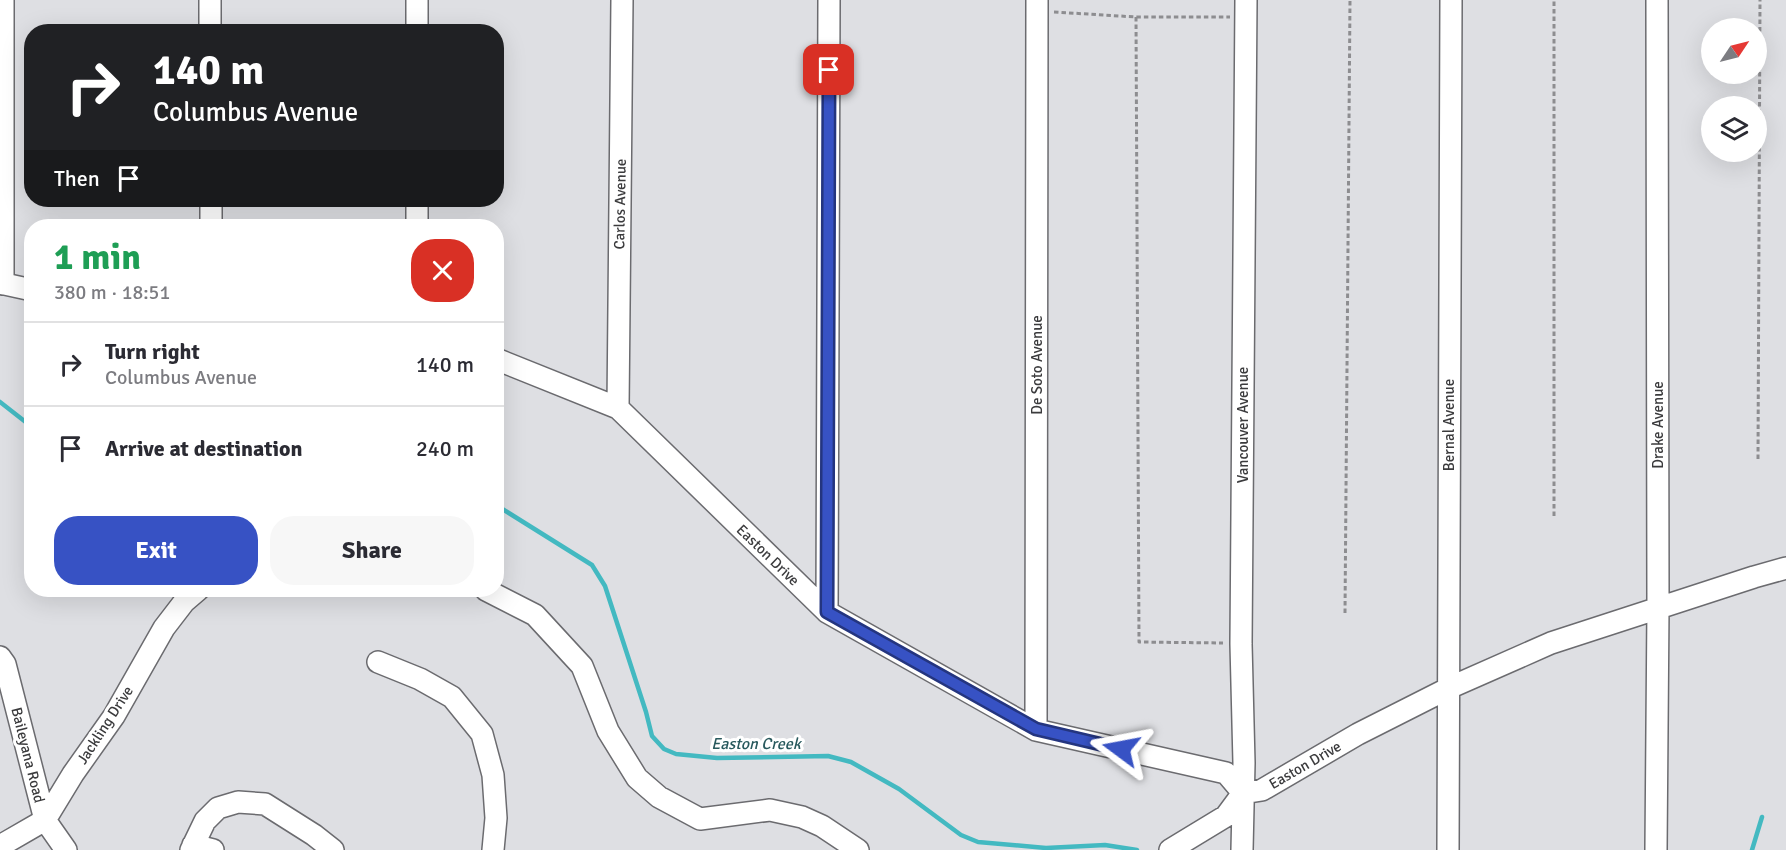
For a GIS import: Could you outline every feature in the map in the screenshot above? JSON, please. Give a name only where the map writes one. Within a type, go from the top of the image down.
[{"type":"street","points":[[3,0],[2,283],[24,288]]},
{"type":"street","points":[[210,0],[210,24]]},
{"type":"street","points":[[417,0],[417,24]]},
{"type":"street","name":"Carlos Avenue","points":[[618,408],[622,0]]},
{"type":"street","points":[[827,612],[829,0]]},
{"type":"street","name":"Bernal Avenue","points":[[1448,850],[1451,0]]},
{"type":"street","name":"Drake Avenue","points":[[1656,850],[1657,0]]},
{"type":"street","name":"De Soto Avenue","points":[[1036,729],[1037,5]]},
{"type":"street","name":"Vancouver Avenue","points":[[1242,850],[1241,644],[1246,8]]},
{"type":"street","name":"Easton Drive","points":[[504,362],[618,408],[827,612],[1036,729],[1226,773],[1243,793],[1262,790],[1358,734],[1449,688],[1551,644],[1658,607],[1786,568]]},
{"type":"street","name":"Jackling Drive","points":[[0,846],[45,820],[73,774],[114,716],[164,628],[190,597]]},
{"type":"street","points":[[500,597],[535,615],[582,666],[608,731],[637,778],[659,797],[700,819],[770,810],[802,817],[822,826],[858,850]]},
{"type":"street","name":"Baileyana Road","points":[[0,657],[5,664],[45,820]]},
{"type":"street","points":[[378,662],[420,678],[452,697],[482,734],[493,774],[496,818],[493,850]]},
{"type":"street","points":[[1170,850],[1226,816],[1243,793]]},
{"type":"street","points":[[199,848],[205,821],[218,808],[238,802],[265,804],[333,850]]},
{"type":"street","points":[[45,820],[66,850]]},
{"type":"path","points":[[1346,613],[1350,0]]},
{"type":"path","points":[[1554,0],[1554,516]]},
{"type":"path","points":[[1758,459],[1760,0]]},
{"type":"path","points":[[1037,5],[1136,17],[1246,8]]},
{"type":"path","points":[[1136,17],[1139,642],[1241,644]]},
{"type":"waterway","name":"Easton Creek","points":[[0,402],[24,421]]},
{"type":"waterway","name":"Easton Creek","points":[[504,510],[592,565],[605,586],[652,736],[664,749],[676,754],[717,758],[828,756],[851,762],[899,789],[961,835],[978,842],[1046,848],[1105,845],[1137,850]]},
{"type":"waterway","name":"Easton Creek","points":[[1752,850],[1762,817]]},
{"type":"route","points":[[829,70],[827,612],[1036,729],[1121,749]]}]
